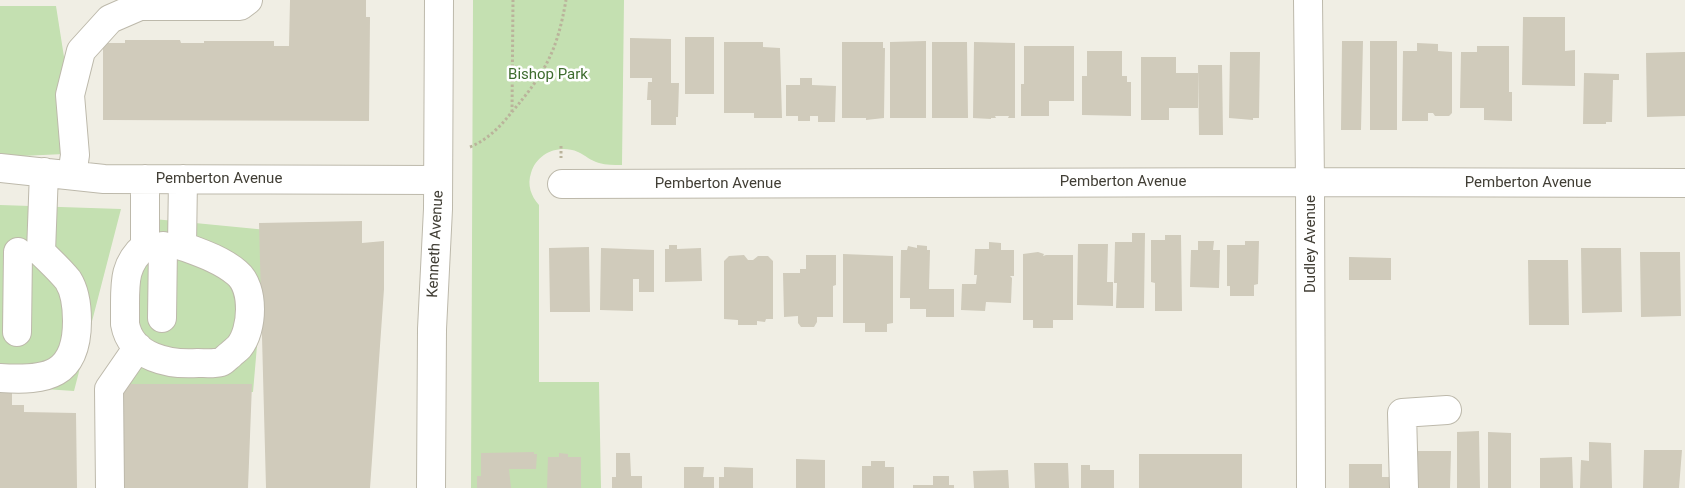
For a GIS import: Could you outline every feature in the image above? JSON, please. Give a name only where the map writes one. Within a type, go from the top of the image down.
[{"type":"street","points":[[72,175],[75,155],[70,95],[81,51],[110,19],[140,6],[240,6],[248,0]]},
{"type":"street","name":"Kenneth Avenue","points":[[431,488],[432,329],[438,180],[439,0]]},
{"type":"street","name":"Dudley Avenue","points":[[1308,0],[1311,488]]},
{"type":"street","points":[[0,168],[0,177]]},
{"type":"street","name":"Pemberton Avenue","points":[[0,168],[104,179],[438,180]]},
{"type":"street","points":[[17,332],[20,251],[44,172]]},
{"type":"street","points":[[145,179],[163,246]]},
{"type":"street","points":[[162,318],[163,246],[183,179]]},
{"type":"street","name":"Pemberton Avenue","points":[[562,184],[1310,182],[1685,184]]},
{"type":"street","points":[[163,246],[224,264],[239,273],[247,285],[250,300],[248,327],[240,346],[222,362],[185,364],[158,360],[138,347],[130,338],[125,324],[125,281],[128,268],[135,254],[163,246]]},
{"type":"street","points":[[0,378],[26,380],[44,377],[62,369],[74,350],[77,334],[77,306],[68,281],[20,251]]},
{"type":"street","points":[[110,488],[109,389],[138,347]]},
{"type":"street","points":[[1404,488],[1402,413],[1447,410]]},
{"type":"path","points":[[512,0],[512,112]]},
{"type":"path","points":[[470,147],[491,134],[532,89],[550,59],[559,36],[566,0]]},
{"type":"green space","name":"Bishop Park","points":[[473,0],[624,0],[622,165],[599,163],[571,150],[556,150],[543,155],[538,160],[531,173],[529,182],[532,194],[539,205],[539,382],[599,382],[601,488],[471,488]]},
{"type":"green space","points":[[0,6],[56,6],[70,95],[64,154],[0,157]]},
{"type":"green space","points":[[0,205],[121,209],[74,391],[0,386]]},
{"type":"green space","points":[[154,219],[267,230],[253,392],[110,386]]},
{"type":"building","points":[[290,0],[366,0],[366,17],[370,17],[369,121],[103,120],[103,43],[125,43],[125,40],[180,40],[181,43],[204,43],[204,41],[274,41],[274,46],[289,46]]},
{"type":"building","points":[[1523,17],[1565,17],[1565,51],[1575,50],[1575,86],[1522,85]]},
{"type":"building","points":[[685,37],[714,37],[714,94],[685,94]]},
{"type":"building","points":[[630,38],[671,39],[671,83],[679,83],[676,125],[651,125],[651,100],[647,100],[648,82],[652,82],[652,78],[630,78]]},
{"type":"building","points":[[926,41],[926,118],[890,118],[890,42]]},
{"type":"building","points":[[1342,41],[1363,41],[1361,130],[1341,130]]},
{"type":"building","points":[[1370,41],[1397,41],[1397,130],[1370,130]]},
{"type":"building","points":[[724,42],[763,42],[763,47],[780,48],[782,118],[754,118],[754,113],[724,113]]},
{"type":"building","points":[[842,42],[883,42],[883,48],[885,48],[884,118],[866,120],[866,118],[842,118]]},
{"type":"building","points":[[932,42],[967,42],[968,118],[932,118]]},
{"type":"building","points":[[974,42],[1015,43],[1015,118],[995,116],[996,118],[991,119],[973,118]]},
{"type":"building","points":[[1417,43],[1438,44],[1438,51],[1452,52],[1452,113],[1449,116],[1435,116],[1433,113],[1428,113],[1428,121],[1402,121],[1403,51],[1417,51]]},
{"type":"building","points":[[1024,46],[1074,46],[1074,101],[1049,101],[1049,116],[1021,116],[1021,84],[1024,84]]},
{"type":"building","points":[[1477,46],[1509,46],[1509,92],[1512,92],[1512,121],[1484,120],[1484,108],[1460,108],[1461,52],[1477,52]]},
{"type":"building","points":[[1087,51],[1122,51],[1122,76],[1127,76],[1127,82],[1131,82],[1131,116],[1082,115],[1082,76],[1087,76]]},
{"type":"building","points":[[1230,52],[1260,52],[1259,118],[1253,118],[1253,120],[1229,118]]},
{"type":"building","points":[[1685,52],[1685,116],[1647,117],[1646,53]]},
{"type":"building","points":[[1141,57],[1176,57],[1176,73],[1198,73],[1198,108],[1169,108],[1169,120],[1141,120]]},
{"type":"building","points":[[1198,65],[1222,65],[1223,135],[1199,135]]},
{"type":"building","points":[[1584,73],[1619,74],[1619,80],[1613,80],[1612,122],[1606,122],[1606,124],[1583,124]]},
{"type":"building","points":[[800,78],[812,78],[812,85],[836,86],[835,122],[818,122],[818,116],[810,116],[810,121],[798,121],[798,116],[786,116],[786,85],[800,85]]},
{"type":"building","points":[[362,221],[362,243],[384,241],[384,289],[370,488],[266,488],[259,223]]},
{"type":"building","points":[[1132,233],[1145,233],[1144,308],[1116,308],[1117,283],[1114,283],[1115,242],[1132,242]]},
{"type":"building","points":[[1165,235],[1181,235],[1182,311],[1155,311],[1155,283],[1151,282],[1151,240],[1165,240]]},
{"type":"building","points":[[1198,241],[1214,241],[1213,250],[1220,250],[1219,288],[1190,287],[1191,250],[1198,250]]},
{"type":"building","points":[[1245,241],[1259,241],[1258,284],[1254,285],[1254,296],[1230,296],[1230,286],[1227,286],[1227,245],[1245,245]]},
{"type":"building","points":[[989,242],[1001,243],[1001,250],[1014,250],[1014,276],[1010,276],[1012,278],[1011,303],[986,302],[985,311],[961,310],[962,284],[976,284],[977,275],[974,275],[975,249],[989,249]]},
{"type":"building","points":[[1078,244],[1108,244],[1107,282],[1113,282],[1113,306],[1077,305]]},
{"type":"building","points":[[669,245],[677,245],[677,249],[701,248],[702,281],[665,282],[665,249],[669,249]]},
{"type":"building","points":[[917,245],[927,246],[927,250],[930,250],[929,289],[954,289],[954,317],[926,317],[926,309],[910,309],[910,298],[900,298],[901,250],[907,250],[908,246],[917,248]]},
{"type":"building","points":[[589,247],[590,312],[550,312],[549,248]]},
{"type":"building","points":[[601,248],[654,250],[654,292],[639,292],[639,279],[633,279],[633,311],[600,310]]},
{"type":"building","points":[[1581,248],[1621,248],[1622,312],[1582,313]]},
{"type":"building","points":[[1038,252],[1044,254],[1043,256],[1073,255],[1073,320],[1053,320],[1053,328],[1033,328],[1033,320],[1023,320],[1023,254]]},
{"type":"building","points":[[1640,252],[1680,252],[1681,316],[1641,317]]},
{"type":"building","points":[[843,254],[893,256],[893,323],[887,324],[887,332],[865,332],[865,323],[843,323]]},
{"type":"building","points":[[744,255],[748,260],[753,260],[758,256],[768,256],[773,261],[773,319],[766,319],[765,322],[757,321],[757,325],[738,325],[738,320],[724,319],[724,261],[729,256]]},
{"type":"building","points":[[806,255],[836,255],[833,317],[817,317],[814,327],[801,327],[798,323],[798,316],[784,317],[783,273],[800,273],[800,269],[806,269]]},
{"type":"building","points":[[1349,257],[1391,258],[1391,280],[1349,280]]},
{"type":"building","points":[[1528,260],[1568,260],[1569,325],[1529,325]]},
{"type":"building","points":[[117,384],[252,384],[248,488],[117,488]]},
{"type":"building","points":[[0,391],[12,391],[12,405],[24,405],[24,412],[76,413],[77,488],[0,488]]},
{"type":"building","points":[[1479,431],[1480,488],[1457,488],[1457,432]]},
{"type":"building","points":[[1488,432],[1511,433],[1511,488],[1488,488]]},
{"type":"building","points":[[1589,442],[1611,443],[1612,488],[1580,488],[1581,460],[1589,461]]},
{"type":"building","points":[[1644,450],[1682,450],[1679,488],[1643,488]]},
{"type":"building","points":[[1414,451],[1451,451],[1450,488],[1413,488]]},
{"type":"building","points":[[534,452],[534,454],[537,454],[536,469],[509,469],[511,488],[477,488],[477,476],[481,476],[481,453]]},
{"type":"building","points":[[559,453],[568,454],[568,457],[581,457],[581,488],[547,488],[548,457],[559,457]]},
{"type":"building","points":[[616,453],[630,453],[631,476],[642,476],[642,488],[612,488],[612,477],[616,477]]},
{"type":"building","points":[[1139,454],[1242,454],[1242,488],[1139,488]]},
{"type":"building","points":[[1572,457],[1573,488],[1540,488],[1540,458]]},
{"type":"building","points":[[796,459],[825,460],[825,488],[796,488]]},
{"type":"building","points":[[871,461],[885,461],[885,467],[894,467],[894,488],[862,488],[862,466],[871,466]]},
{"type":"building","points":[[1034,463],[1068,463],[1069,488],[1035,488]]},
{"type":"building","points":[[1349,464],[1382,464],[1382,477],[1395,477],[1395,488],[1349,488]]},
{"type":"building","points":[[1081,465],[1090,465],[1090,470],[1114,470],[1114,488],[1081,488]]},
{"type":"building","points":[[684,467],[704,467],[703,477],[714,477],[714,488],[684,488]]},
{"type":"building","points":[[724,467],[753,468],[753,488],[719,488],[719,477],[724,477]]},
{"type":"building","points":[[1008,470],[1009,488],[974,488],[973,471]]},
{"type":"building","points":[[933,476],[949,476],[949,485],[954,485],[954,488],[913,488],[913,485],[933,485]]}]
